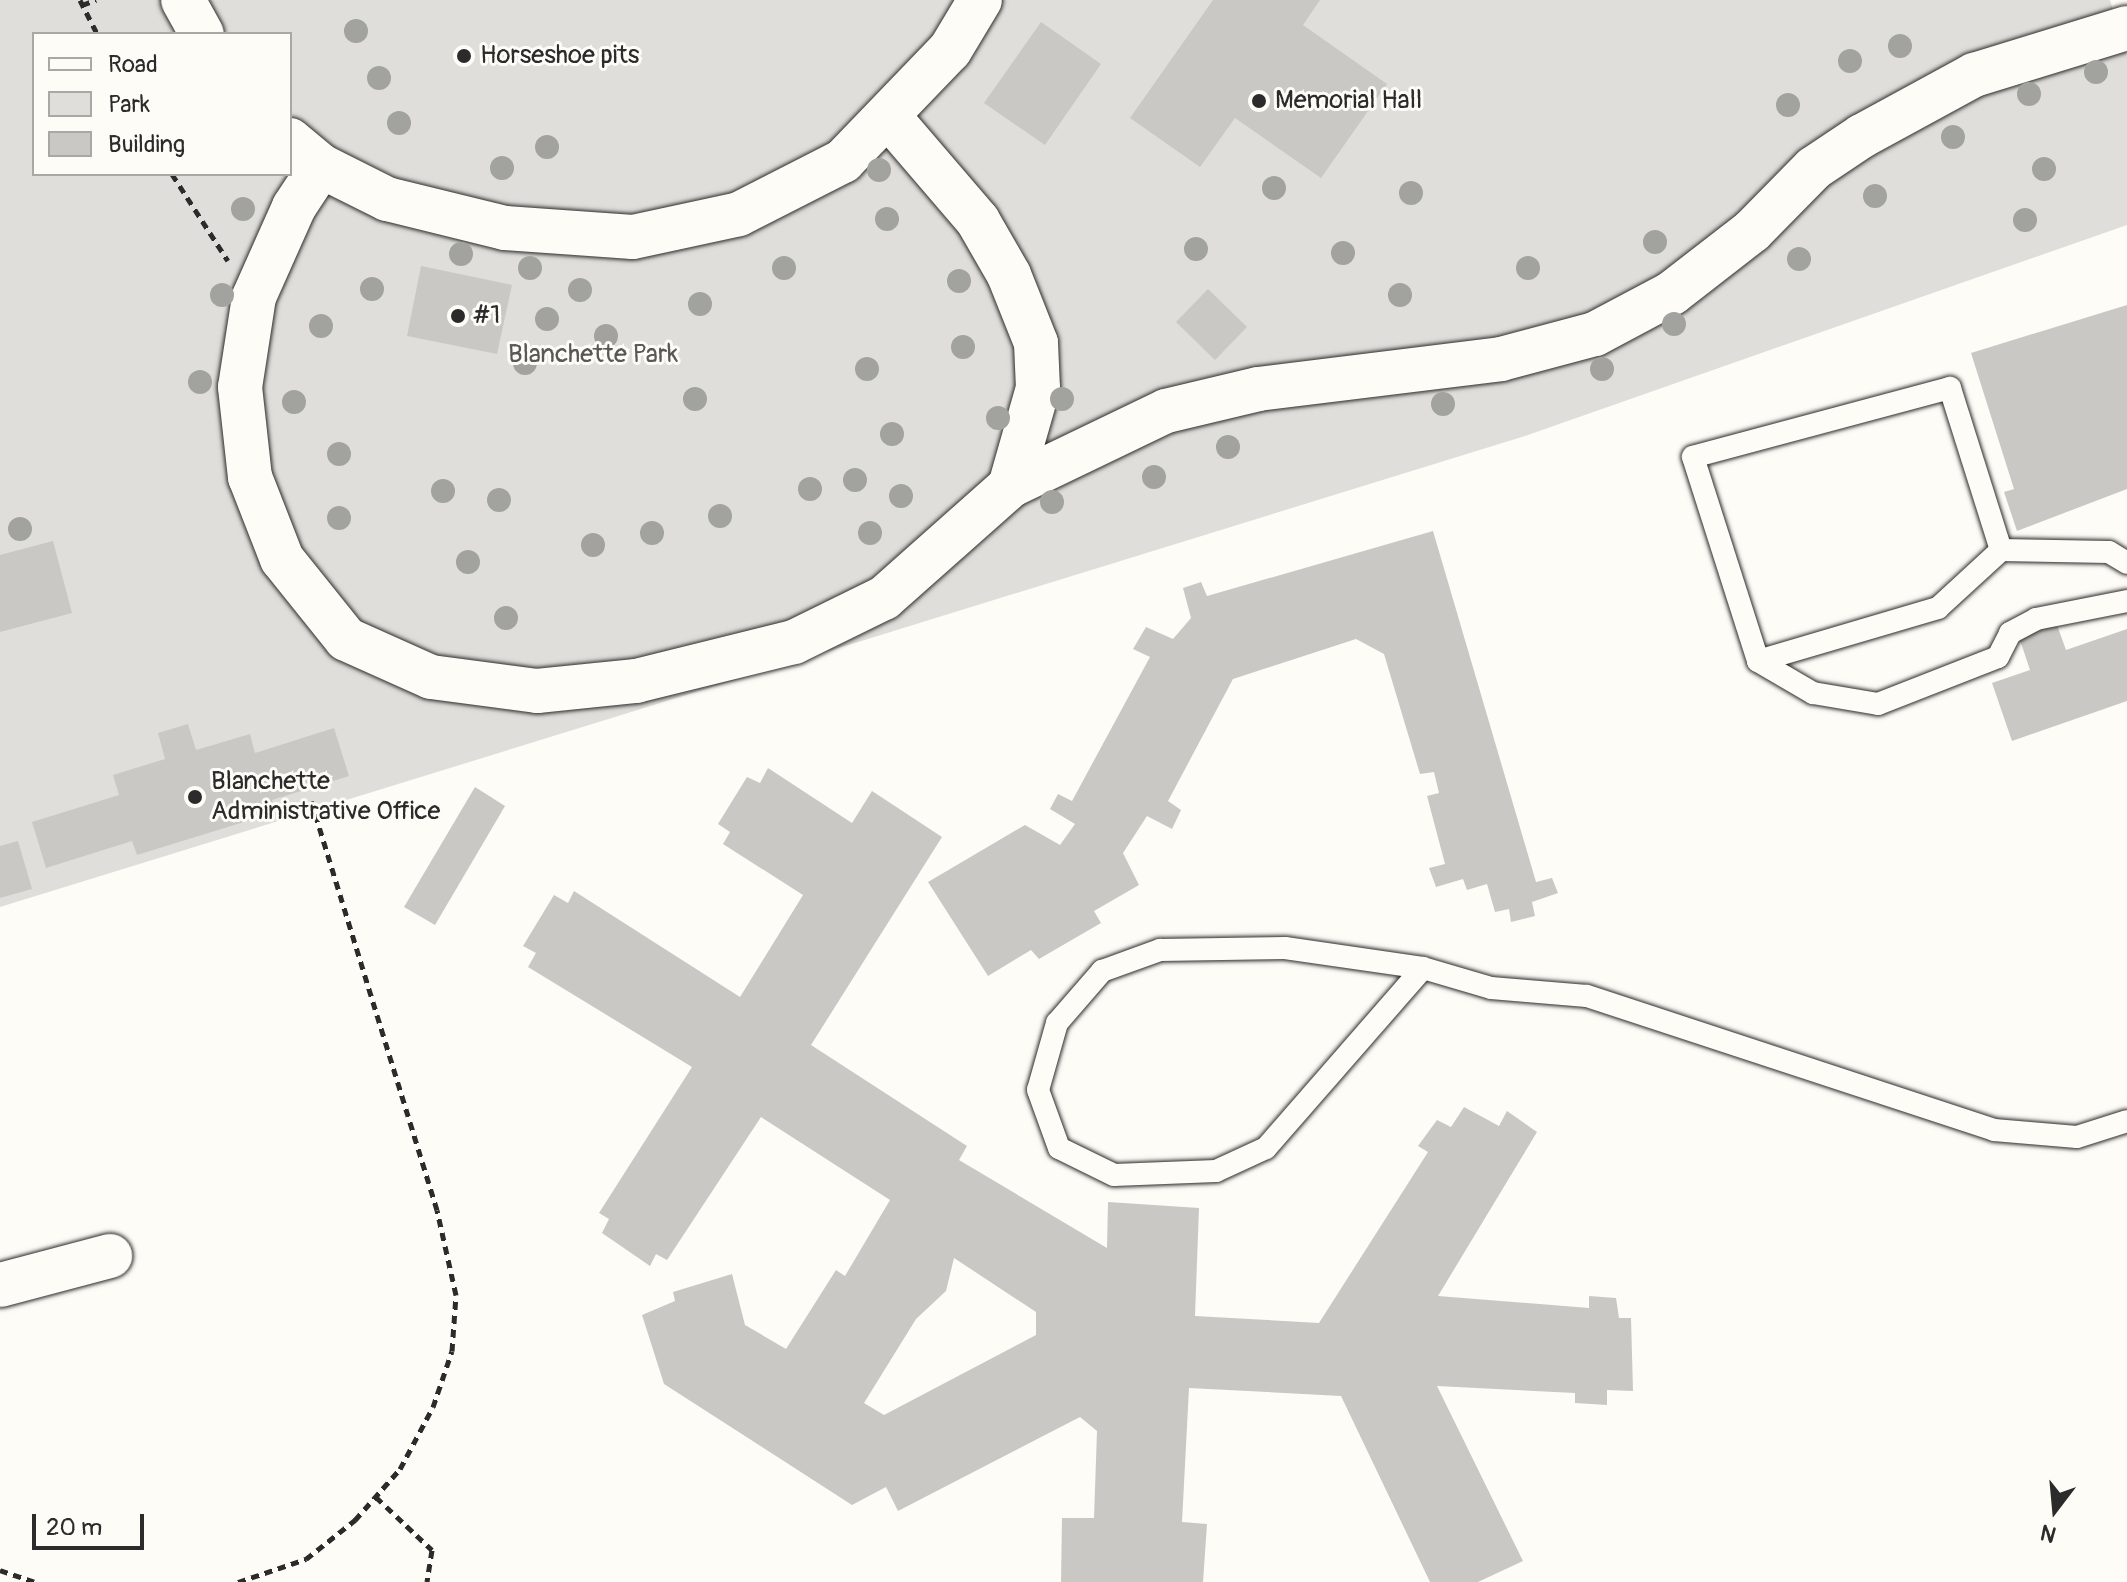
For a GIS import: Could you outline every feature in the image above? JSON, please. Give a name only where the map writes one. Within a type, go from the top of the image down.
[{"type":"street","points":[[183,0],[201,32]]},
{"type":"street","points":[[980,0],[950,50],[889,117],[843,161],[739,214],[633,237],[505,228],[387,199],[305,153],[254,297],[240,387],[248,460],[282,559],[346,639],[431,677],[537,691],[636,681],[794,642],[884,598],[1010,486],[1166,411],[1258,389],[1501,359],[1595,334],[1672,293],[1752,231],[1814,168],[1974,75],[2127,28]]},
{"type":"street","points":[[889,117],[978,221],[1009,275],[1036,343],[1038,388],[1010,486]]},
{"type":"street","points":[[0,1285],[110,1256]]},
{"type":"lane","points":[[2001,550],[1950,388],[1693,457],[1758,661],[1813,693],[1878,704],[1998,657],[2010,633],[2036,619],[2127,601]]},
{"type":"lane","points":[[1758,661],[1938,608],[2001,550],[2109,552],[2127,563]]},
{"type":"lane","points":[[1423,968],[1266,1148],[1216,1171],[1114,1175],[1059,1148],[1038,1090],[1057,1023],[1102,971],[1160,950],[1285,948],[1423,968],[1491,988],[1587,996],[1994,1130],[2077,1137],[2127,1121]]},
{"type":"path","points":[[96,0],[81,3],[96,32]]},
{"type":"path","points":[[173,176],[254,297]]},
{"type":"path","points":[[238,1582],[306,1559],[376,1497],[400,1469],[433,1407],[452,1351],[456,1295],[437,1210],[311,800]]},
{"type":"path","points":[[376,1497],[432,1550],[427,1582]]},
{"type":"path","points":[[0,1570],[34,1582]]},
{"type":"green space","name":"Blanchette Park","points":[[0,0],[2110,0],[2127,57],[2127,225],[1525,436],[0,907]]},
{"type":"building","name":"Memorial Hall","points":[[1213,0],[1320,0],[1303,25],[1387,84],[1321,178],[1235,118],[1200,167],[1130,118]]},
{"type":"building","points":[[1041,22],[1101,64],[1045,145],[984,103]]},
{"type":"building","name":"#1","points":[[421,266],[512,285],[497,354],[407,336]]},
{"type":"building","points":[[1208,289],[1247,327],[1215,360],[1176,322]]},
{"type":"building","points":[[2127,305],[2127,489],[2017,531],[2004,492],[2014,489],[1971,353]]},
{"type":"building","points":[[1433,531],[1536,882],[1552,878],[1558,893],[1532,902],[1535,916],[1511,922],[1509,909],[1495,912],[1487,884],[1467,890],[1463,879],[1436,887],[1429,868],[1445,864],[1427,796],[1439,793],[1434,772],[1420,774],[1384,654],[1356,639],[1233,679],[1168,801],[1181,810],[1172,829],[1147,816],[1123,853],[1139,885],[1094,911],[1101,923],[1039,959],[1031,950],[988,976],[928,882],[1025,825],[1060,845],[1075,824],[1050,809],[1058,794],[1072,801],[1150,657],[1133,649],[1146,627],[1173,639],[1191,618],[1183,588],[1201,582],[1207,596]]},
{"type":"building","points":[[53,541],[72,613],[0,632],[0,555]]},
{"type":"building","points":[[2057,625],[2066,650],[2127,629],[2127,701],[2012,741],[1992,683],[2030,670],[2019,637]]},
{"type":"building","name":"Blanchette Administrative Office","points":[[188,724],[196,750],[250,734],[255,753],[334,728],[349,776],[272,800],[276,812],[137,855],[132,841],[46,868],[32,822],[119,795],[113,775],[165,759],[158,733]]},
{"type":"building","points":[[768,768],[852,823],[872,791],[942,837],[811,1045],[967,1146],[959,1160],[1107,1248],[1108,1202],[1199,1208],[1195,1316],[1319,1323],[1428,1152],[1418,1146],[1437,1120],[1451,1127],[1464,1107],[1499,1126],[1507,1111],[1537,1132],[1438,1296],[1589,1308],[1589,1296],[1616,1298],[1619,1318],[1631,1318],[1633,1391],[1607,1390],[1607,1405],[1575,1403],[1575,1393],[1437,1386],[1523,1561],[1478,1582],[1430,1582],[1341,1396],[1189,1388],[1182,1522],[1207,1524],[1203,1582],[1061,1582],[1062,1518],[1094,1518],[1097,1431],[1080,1417],[898,1511],[886,1487],[852,1505],[664,1384],[642,1315],[675,1301],[673,1292],[732,1274],[745,1325],[786,1349],[836,1270],[845,1276],[890,1200],[761,1117],[667,1260],[656,1254],[650,1266],[602,1233],[609,1219],[599,1213],[692,1067],[528,967],[536,953],[523,946],[554,895],[568,903],[574,891],[740,997],[803,895],[723,844],[730,832],[718,824],[747,777],[760,783]],"holes":[[[954,1258],[1036,1312],[1036,1335],[884,1415],[864,1403],[916,1319],[946,1291]]]},
{"type":"building","points":[[475,787],[505,806],[435,925],[404,907]]},
{"type":"building","points":[[18,841],[32,889],[0,898],[0,846]]},
{"type":"place","name":"Horseshoe pits","points":[[464,56]]},
{"type":"place","name":"Memorial Hall","points":[[1259,101]]},
{"type":"place","name":"#1","points":[[458,316]]},
{"type":"place","name":"Blanchette Administrative Office","points":[[195,797]]}]
